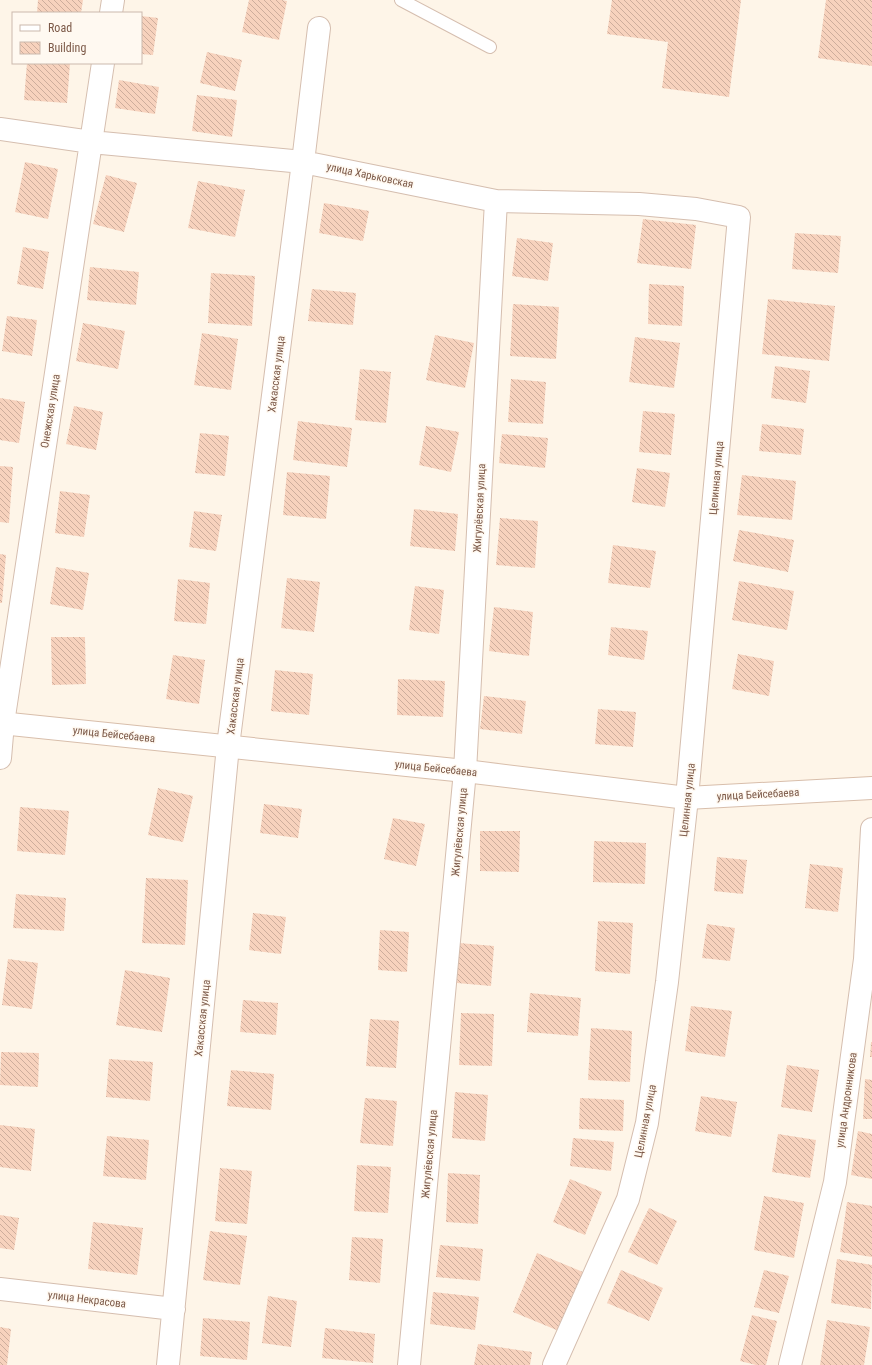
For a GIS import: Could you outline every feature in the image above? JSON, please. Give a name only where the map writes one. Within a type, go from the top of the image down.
[{"type":"street","points":[[111,12],[114,0]]},
{"type":"street","name":"Хакасская улица","points":[[168,1365],[228,746],[319,28]]},
{"type":"street","name":"Онежская улица","points":[[0,758],[2,723],[103,64]]},
{"type":"street","name":"улица Харьковская","points":[[0,129],[91,142],[303,162],[496,201],[639,204],[696,209],[739,217]]},
{"type":"street","name":"Жигулёвская улица","points":[[410,1365],[465,771],[496,201]]},
{"type":"street","name":"Целинная улица","points":[[554,1365],[628,1199],[647,1123],[667,982],[687,798],[739,217]]},
{"type":"street","name":"улица Бейсебаева","points":[[2,723],[465,771],[687,798],[872,788]]},
{"type":"street","name":"улица Андронникова","points":[[790,1365],[835,1182],[865,959],[872,830]]},
{"type":"street","name":"улица Некрасова","points":[[0,1289],[174,1309]]},
{"type":"lane","points":[[400,0],[490,46]]},
{"type":"building","points":[[38,0],[83,0],[81,12],[37,12]]},
{"type":"building","points":[[249,0],[287,1],[279,40],[242,32]]},
{"type":"building","points":[[612,0],[741,0],[729,97],[662,88],[668,42],[607,34]]},
{"type":"building","points":[[826,0],[872,0],[872,66],[818,58]]},
{"type":"building","points":[[142,16],[158,18],[153,55],[142,54]]},
{"type":"building","points":[[207,52],[242,60],[235,91],[200,83]]},
{"type":"building","points":[[27,64],[70,64],[67,103],[24,100]]},
{"type":"building","points":[[119,80],[159,87],[155,114],[115,108]]},
{"type":"building","points":[[197,95],[237,100],[232,137],[192,131]]},
{"type":"building","points":[[25,162],[58,169],[48,219],[15,212]]},
{"type":"building","points":[[106,175],[137,183],[124,232],[93,224]]},
{"type":"building","points":[[198,181],[245,190],[235,237],[188,228]]},
{"type":"building","points":[[324,203],[369,211],[363,241],[319,233]]},
{"type":"building","points":[[643,219],[696,225],[691,269],[637,263]]},
{"type":"building","points":[[795,233],[841,236],[838,273],[792,269]]},
{"type":"building","points":[[517,238],[553,243],[548,281],[512,276]]},
{"type":"building","points":[[23,247],[49,252],[43,289],[17,284]]},
{"type":"building","points":[[90,267],[139,272],[136,305],[87,300]]},
{"type":"building","points":[[211,273],[255,276],[252,326],[208,323]]},
{"type":"building","points":[[649,284],[684,286],[682,326],[648,324]]},
{"type":"building","points":[[312,289],[356,293],[353,325],[308,321]]},
{"type":"building","points":[[768,299],[835,306],[829,361],[762,354]]},
{"type":"building","points":[[513,304],[559,307],[556,359],[510,356]]},
{"type":"building","points":[[7,316],[37,320],[32,356],[2,351]]},
{"type":"building","points":[[83,323],[125,331],[118,369],[76,361]]},
{"type":"building","points":[[202,333],[238,339],[231,390],[194,385]]},
{"type":"building","points":[[435,335],[474,343],[465,388],[426,380]]},
{"type":"building","points":[[635,337],[680,343],[674,388],[629,382]]},
{"type":"building","points":[[775,366],[810,371],[806,403],[771,398]]},
{"type":"building","points":[[360,369],[391,372],[386,423],[355,420]]},
{"type":"building","points":[[511,379],[546,382],[543,424],[508,422]]},
{"type":"building","points":[[0,398],[25,402],[19,443],[0,440]]},
{"type":"building","points":[[74,406],[103,412],[96,450],[66,444]]},
{"type":"building","points":[[643,411],[675,414],[671,455],[639,452]]},
{"type":"building","points":[[298,421],[352,428],[347,467],[293,460]]},
{"type":"building","points":[[762,424],[804,429],[801,455],[759,451]]},
{"type":"building","points":[[426,426],[459,432],[451,472],[419,465]]},
{"type":"building","points":[[200,433],[229,436],[225,476],[195,473]]},
{"type":"building","points":[[502,434],[548,438],[545,468],[499,463]]},
{"type":"building","points":[[0,466],[13,467],[9,523],[0,522]]},
{"type":"building","points":[[637,468],[670,473],[665,507],[632,502]]},
{"type":"building","points":[[287,472],[330,476],[326,519],[283,515]]},
{"type":"building","points":[[742,475],[796,481],[792,520],[737,515]]},
{"type":"building","points":[[60,491],[90,495],[84,537],[55,533]]},
{"type":"building","points":[[414,509],[458,514],[455,551],[410,546]]},
{"type":"building","points":[[194,511],[222,515],[216,551],[189,547]]},
{"type":"building","points":[[500,518],[538,521],[535,568],[496,565]]},
{"type":"building","points":[[739,530],[794,540],[788,572],[733,561]]},
{"type":"building","points":[[613,545],[656,551],[650,588],[608,583]]},
{"type":"building","points":[[0,554],[6,555],[2,603],[0,603]]},
{"type":"building","points":[[56,567],[89,573],[83,610],[50,604]]},
{"type":"building","points":[[287,578],[320,582],[314,632],[281,628]]},
{"type":"building","points":[[178,579],[210,583],[206,624],[174,621]]},
{"type":"building","points":[[739,581],[794,591],[787,630],[732,620]]},
{"type":"building","points":[[415,586],[444,590],[439,634],[409,630]]},
{"type":"building","points":[[494,607],[533,612],[529,656],[489,651]]},
{"type":"building","points":[[611,627],[648,631],[644,660],[608,655]]},
{"type":"building","points":[[51,637],[85,637],[86,684],[52,685]]},
{"type":"building","points":[[738,654],[774,661],[769,696],[732,689]]},
{"type":"building","points":[[173,655],[205,660],[199,704],[166,699]]},
{"type":"building","points":[[275,670],[313,674],[309,715],[271,711]]},
{"type":"building","points":[[398,679],[445,681],[443,717],[397,715]]},
{"type":"building","points":[[484,696],[526,701],[522,734],[480,729]]},
{"type":"building","points":[[598,709],[636,712],[633,747],[595,744]]},
{"type":"building","points":[[158,788],[193,796],[183,842],[148,835]]},
{"type":"building","points":[[264,804],[302,809],[298,838],[260,833]]},
{"type":"building","points":[[20,807],[69,811],[65,855],[17,851]]},
{"type":"building","points":[[393,818],[425,824],[416,866],[384,859]]},
{"type":"building","points":[[480,831],[520,831],[519,872],[480,871]]},
{"type":"building","points":[[594,841],[646,843],[645,884],[593,882]]},
{"type":"building","points":[[717,857],[747,860],[743,894],[714,891]]},
{"type":"building","points":[[810,864],[843,868],[838,912],[805,908]]},
{"type":"building","points":[[146,878],[188,880],[185,945],[142,943]]},
{"type":"building","points":[[16,894],[66,898],[64,931],[13,928]]},
{"type":"building","points":[[253,913],[286,917],[281,954],[249,950]]},
{"type":"building","points":[[598,921],[633,923],[630,974],[595,971]]},
{"type":"building","points":[[707,924],[735,928],[730,961],[702,958]]},
{"type":"building","points":[[380,930],[409,932],[407,972],[378,970]]},
{"type":"building","points":[[459,943],[494,946],[491,986],[457,983]]},
{"type":"building","points":[[8,959],[38,963],[32,1009],[2,1005]]},
{"type":"building","points":[[125,970],[170,978],[162,1032],[116,1025]]},
{"type":"building","points":[[530,993],[581,998],[578,1036],[527,1032]]},
{"type":"building","points":[[243,1000],[278,1003],[276,1035],[240,1032]]},
{"type":"building","points":[[691,1006],[732,1011],[725,1057],[685,1051]]},
{"type":"building","points":[[461,1013],[494,1014],[492,1066],[459,1065]]},
{"type":"building","points":[[370,1019],[399,1021],[396,1068],[366,1066]]},
{"type":"building","points":[[591,1028],[632,1031],[630,1082],[588,1080]]},
{"type":"building","points":[[871,1042],[872,1057],[870,1057]]},
{"type":"building","points":[[1,1052],[39,1053],[38,1087],[0,1085]]},
{"type":"building","points":[[109,1059],[153,1062],[150,1101],[106,1097]]},
{"type":"building","points":[[787,1065],[819,1070],[812,1112],[781,1107]]},
{"type":"building","points":[[231,1070],[274,1074],[271,1110],[227,1106]]},
{"type":"building","points":[[865,1079],[872,1080],[872,1119],[863,1119]]},
{"type":"building","points":[[455,1092],[488,1095],[485,1141],[452,1138]]},
{"type":"building","points":[[701,1096],[737,1102],[731,1137],[695,1131]]},
{"type":"building","points":[[365,1098],[397,1101],[393,1146],[360,1143]]},
{"type":"building","points":[[580,1098],[624,1100],[623,1131],[579,1129]]},
{"type":"building","points":[[0,1125],[35,1129],[31,1171],[0,1167]]},
{"type":"building","points":[[858,1131],[872,1134],[872,1179],[851,1175]]},
{"type":"building","points":[[778,1134],[816,1140],[810,1178],[772,1172]]},
{"type":"building","points":[[107,1136],[149,1140],[146,1180],[103,1176]]},
{"type":"building","points":[[573,1138],[614,1142],[611,1171],[570,1166]]},
{"type":"building","points":[[357,1165],[391,1167],[388,1213],[354,1211]]},
{"type":"building","points":[[220,1168],[252,1171],[247,1224],[215,1221]]},
{"type":"building","points":[[448,1173],[480,1175],[478,1224],[446,1222]]},
{"type":"building","points":[[570,1179],[602,1192],[585,1235],[553,1222]]},
{"type":"building","points":[[764,1196],[804,1203],[794,1258],[754,1250]]},
{"type":"building","points":[[847,1202],[872,1206],[872,1257],[840,1252]]},
{"type":"building","points":[[649,1208],[677,1221],[657,1265],[628,1252]]},
{"type":"building","points":[[0,1215],[19,1218],[14,1250],[0,1248]]},
{"type":"building","points":[[93,1222],[143,1228],[137,1275],[88,1269]]},
{"type":"building","points":[[210,1231],[247,1236],[240,1285],[203,1280]]},
{"type":"building","points":[[352,1237],[383,1239],[380,1283],[349,1280]]},
{"type":"building","points":[[440,1245],[483,1249],[480,1281],[436,1277]]},
{"type":"building","points":[[537,1253],[583,1272],[559,1331],[513,1312]]},
{"type":"building","points":[[837,1259],[872,1265],[871,1309],[831,1303]]},
{"type":"building","points":[[621,1270],[663,1288],[649,1321],[607,1303]]},
{"type":"building","points":[[764,1270],[789,1276],[779,1313],[754,1307]]},
{"type":"building","points":[[433,1292],[479,1297],[475,1330],[430,1324]]},
{"type":"building","points":[[268,1296],[297,1301],[291,1347],[262,1343]]},
{"type":"building","points":[[752,1315],[777,1321],[766,1365],[756,1365],[740,1361]]},
{"type":"building","points":[[203,1318],[250,1322],[247,1360],[200,1356]]},
{"type":"building","points":[[827,1320],[870,1327],[864,1365],[820,1365]]},
{"type":"building","points":[[0,1327],[11,1329],[7,1365],[0,1365]]},
{"type":"building","points":[[325,1328],[375,1334],[373,1363],[322,1358]]},
{"type":"building","points":[[478,1344],[532,1352],[530,1365],[474,1365]]}]
